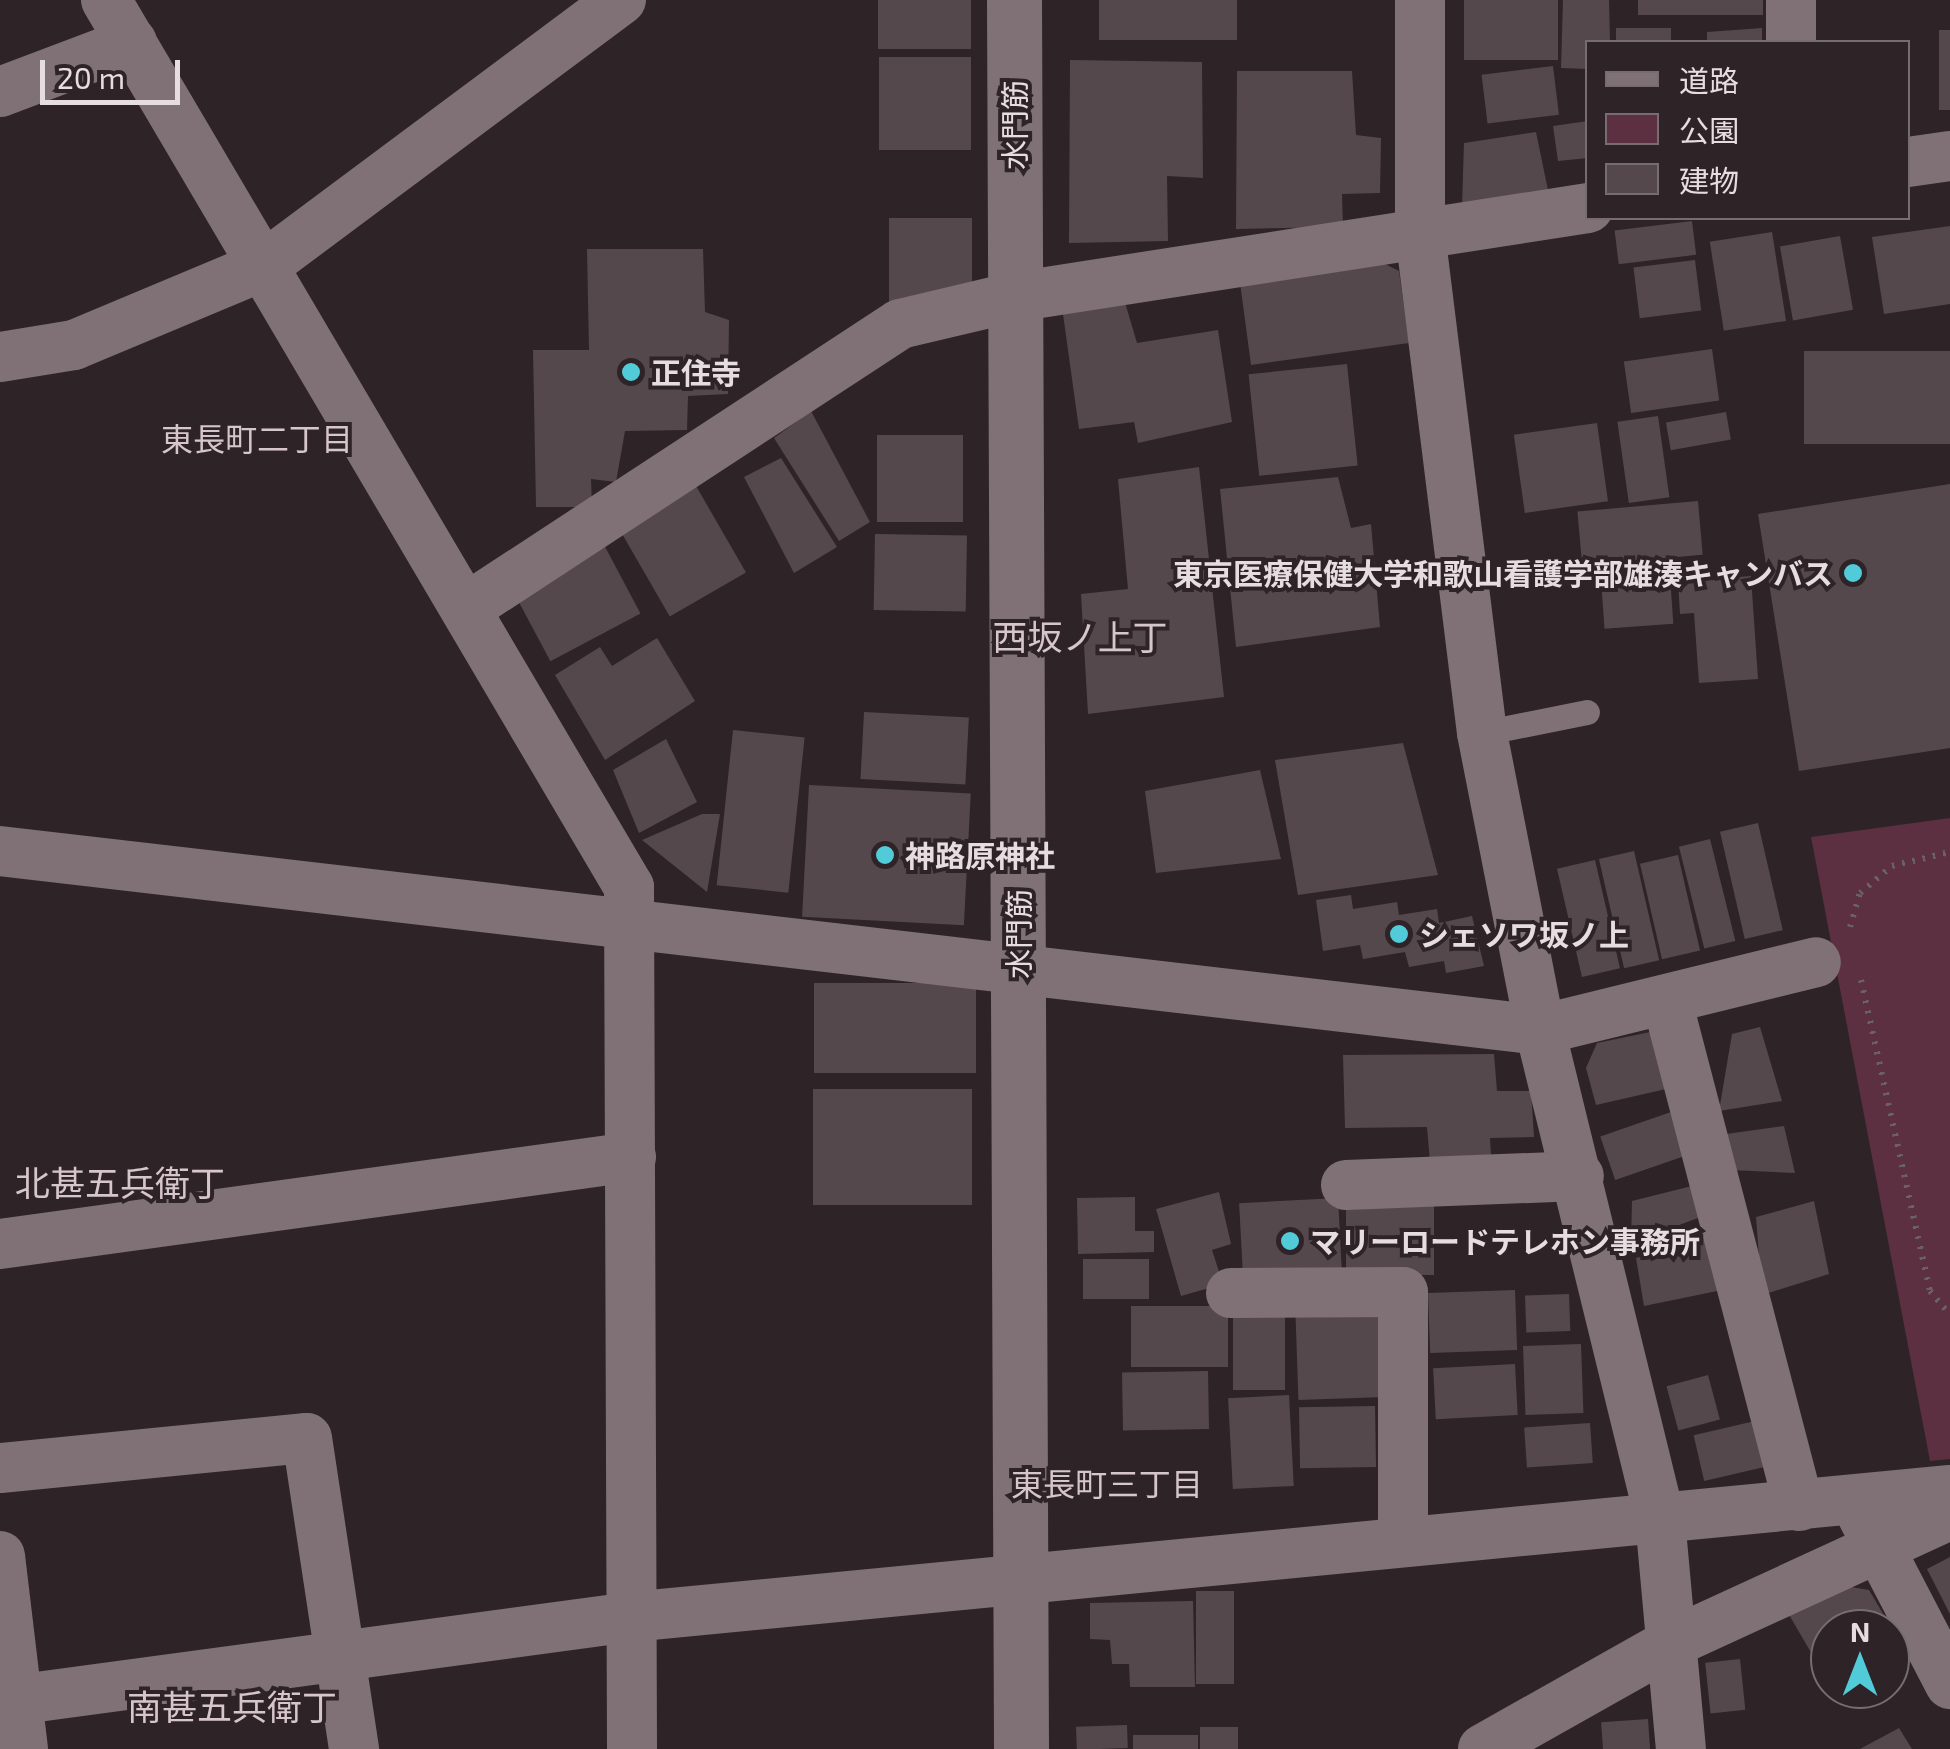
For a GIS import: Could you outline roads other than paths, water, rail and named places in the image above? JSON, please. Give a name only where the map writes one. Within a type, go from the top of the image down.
[{"type":"street","points":[[106,0],[468,607],[629,886],[632,1749]]},
{"type":"street","points":[[0,357],[74,345],[265,265],[621,0]]},
{"type":"street","name":"水門筋","points":[[1014,0],[1021,1749]]},
{"type":"street","points":[[1420,0],[1420,233],[1482,733],[1540,1030],[1579,1176],[1660,1519],[1680,1749]]},
{"type":"street","points":[[1791,0],[1791,40]]},
{"type":"street","points":[[0,92],[132,42]]},
{"type":"street","points":[[1910,162],[1950,156]]},
{"type":"street","points":[[468,607],[900,324],[1014,297],[1585,208]]},
{"type":"street","points":[[1,859],[632,923],[1540,1030],[1837,964]]},
{"type":"street","points":[[1667,1001],[1799,1506]]},
{"type":"street","points":[[0,1244],[631,1157]]},
{"type":"street","points":[[1346,1185],[1579,1176]]},
{"type":"street","points":[[1231,1293],[1403,1292],[1403,1541]]},
{"type":"street","points":[[0,1468],[308,1438],[354,1749]]},
{"type":"street","points":[[1483,1749],[1670,1644],[1865,1522],[1950,1490]]},
{"type":"street","points":[[9,1701],[630,1618],[1020,1576],[1799,1506],[1865,1522],[1950,1515]]},
{"type":"street","points":[[1865,1522],[1950,1684]]},
{"type":"street","points":[[0,1556],[9,1701],[23,1749]]},
{"type":"lane","points":[[1482,733],[1587,712]]},
{"type":"place","name":"正住寺","points":[[631,372]]},
{"type":"place","name":"東京医療保健大学和歌山看護学部雄湊キャンバス","points":[[1853,573]]},
{"type":"place","name":"神路原神社","points":[[885,855]]},
{"type":"place","name":"シェソワ坂ノ上","points":[[1399,934]]},
{"type":"place","name":"マリーロードテレホン事務所","points":[[1290,1241]]},
{"type":"district","name":"東長町二丁目","points":[[257,438]]},
{"type":"district","name":"西坂ノ上丁","points":[[1080,636]]},
{"type":"district","name":"北甚五兵衛丁","points":[[120,1182]]},
{"type":"district","name":"東長町三丁目","points":[[1107,1483]]},
{"type":"district","name":"南甚五兵衛丁","points":[[232,1706]]}]
